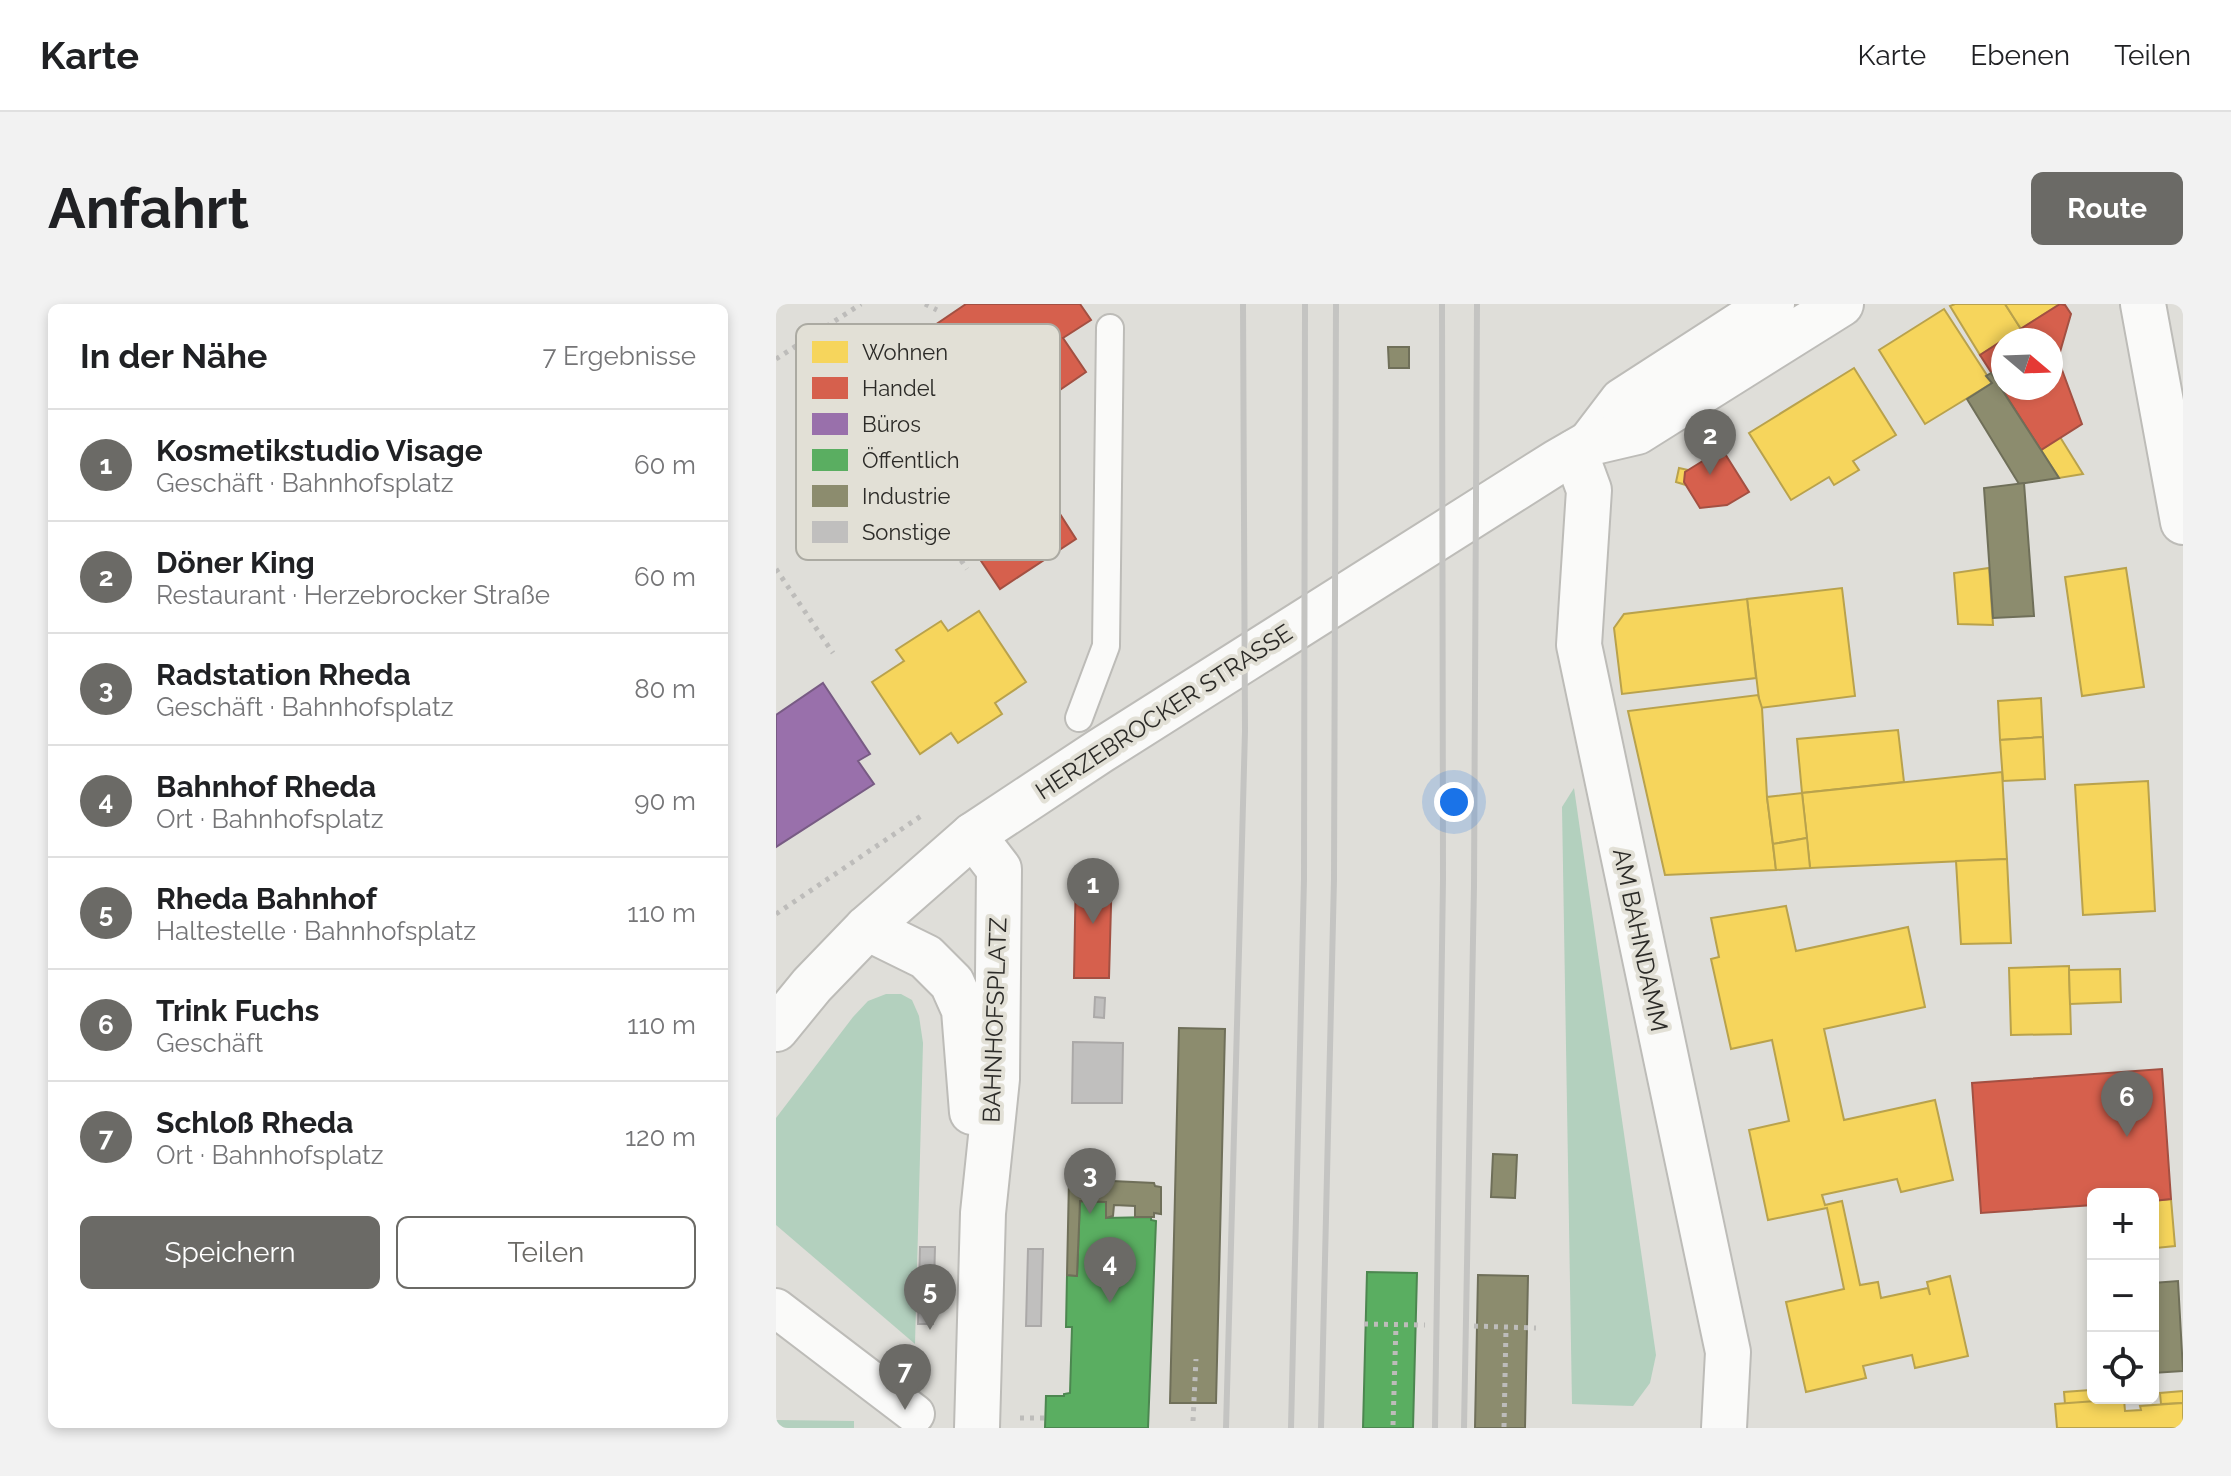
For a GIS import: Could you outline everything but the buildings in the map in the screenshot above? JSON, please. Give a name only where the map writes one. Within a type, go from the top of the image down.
[{"type":"street","name":"HERZEBROCKER STRASSE","points":[[1582,448],[1622,401],[1772,304]]},
{"type":"street","name":"HERZEBROCKER STRASSE","points":[[776,1029],[812,985],[867,928],[973,835],[1113,743],[1582,448],[1637,432],[1841,304]]},
{"type":"street","points":[[2143,304],[2182,509]]},
{"type":"street","name":"AM BAHNDAMM","points":[[1582,448],[1589,490],[1579,645],[1728,1352],[1724,1428]]},
{"type":"street","name":"BAHNHOFSPLATZ","points":[[973,835],[999,869],[997,1079],[983,1213],[977,1428]]},
{"type":"street","name":"BAHNHOFSPLATZ","points":[[867,928],[926,957],[952,983],[964,1010],[983,1213]]},
{"type":"street","points":[[776,1308],[915,1414]]},
{"type":"lane","points":[[1079,718],[1106,646],[1110,328]]},
{"type":"path","points":[[830,324],[861,304]]},
{"type":"path","points":[[925,304],[937,310]]},
{"type":"path","points":[[776,359],[796,346]]},
{"type":"path","points":[[961,560],[967,569]]},
{"type":"path","points":[[776,569],[833,653]]},
{"type":"path","points":[[776,914],[925,813]]},
{"type":"path","points":[[1364,1324],[1425,1325]]},
{"type":"path","points":[[1393,1425],[1396,1325]]},
{"type":"path","points":[[1474,1326],[1536,1328]]},
{"type":"path","points":[[1504,1427],[1506,1328]]},
{"type":"path","points":[[1193,1421],[1196,1359]]},
{"type":"green space","points":[[1574,788],[1656,1355],[1650,1383],[1633,1406],[1572,1404],[1562,807]]},
{"type":"green space","points":[[886,994],[901,994],[912,1000],[919,1016],[923,1043],[915,1344],[776,1225],[776,1118],[853,1017],[868,1001]]},
{"type":"green space","points":[[776,1420],[854,1421],[854,1428],[776,1428]]},
{"type":"railway","points":[[1226,1428],[1245,731],[1243,304]]},
{"type":"railway","points":[[1291,1428],[1304,879],[1305,304]]},
{"type":"railway","points":[[1321,1428],[1334,879],[1336,304]]},
{"type":"railway","points":[[1435,1428],[1443,879],[1442,304]]},
{"type":"railway","points":[[1464,1428],[1474,886],[1477,304]]},
{"type":"place","name":"Döner King","points":[[1710,475]]},
{"type":"place","name":"Kosmetikstudio Visage","points":[[1093,924]]},
{"type":"place","name":"Trink Fuchs","points":[[2127,1137]]},
{"type":"place","name":"Radstation Rheda","points":[[1090,1214]]},
{"type":"place","name":"Bahnhof Rheda","points":[[1110,1303]]},
{"type":"place","name":"Rheda Bahnhof","points":[[930,1330]]},
{"type":"place","name":"Schloß Rheda","points":[[905,1410]]}]
